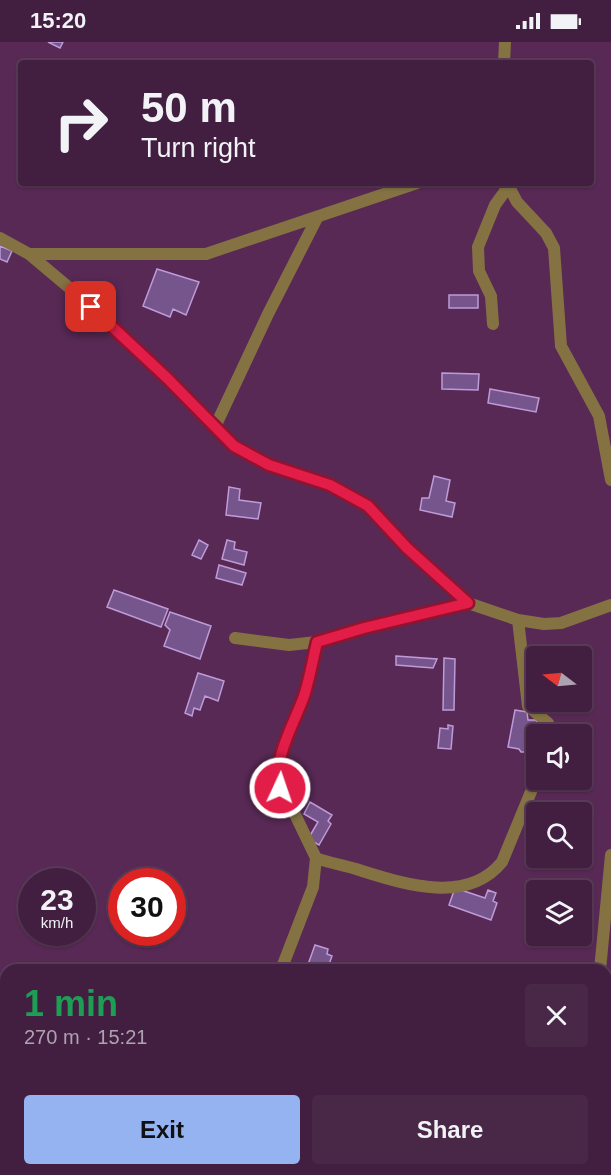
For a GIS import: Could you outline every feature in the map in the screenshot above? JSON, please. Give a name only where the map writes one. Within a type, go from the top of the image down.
[{"type":"street","points":[[504,60],[505,42]]},
{"type":"street","points":[[29,254],[206,254],[407,186]]},
{"type":"street","points":[[493,324],[491,296],[479,271],[478,247],[487,220],[506,186]]},
{"type":"street","points":[[508,186],[517,202],[546,233],[554,248],[561,346],[599,416],[611,480]]},
{"type":"street","points":[[215,427],[268,314],[317,218]]},
{"type":"street","points":[[0,238],[29,254],[79,296],[234,446],[248,455],[330,485],[368,506],[407,548],[468,603],[518,620],[561,623],[611,605]]},
{"type":"street","points":[[235,638],[289,645],[317,642],[364,628],[468,603]]},
{"type":"street","points":[[518,620],[528,706],[548,724]]},
{"type":"street","points":[[283,964],[313,887],[316,858],[278,779],[282,754],[305,693],[317,642]]},
{"type":"street","points":[[316,858],[420,887],[445,888],[474,882],[494,872],[502,862],[532,790]]},
{"type":"street","points":[[601,964],[611,855]]},
{"type":"building","points":[[48,42],[63,42],[60,48]]},
{"type":"building","points":[[0,246],[12,251],[7,262],[0,259]]},
{"type":"building","points":[[157,269],[199,282],[186,315],[173,309],[170,317],[143,306]]},
{"type":"building","points":[[449,295],[478,295],[478,308],[449,308]]},
{"type":"building","points":[[442,373],[479,374],[478,390],[442,389]]},
{"type":"building","points":[[490,389],[539,398],[536,412],[488,403]]},
{"type":"building","points":[[434,476],[450,480],[446,501],[455,503],[452,517],[420,510],[422,498],[429,498]]},
{"type":"building","points":[[229,487],[240,489],[239,500],[261,503],[258,519],[226,515]]},
{"type":"building","points":[[199,540],[208,545],[201,559],[192,555]]},
{"type":"building","points":[[227,540],[235,542],[234,549],[247,552],[244,565],[222,559]]},
{"type":"building","points":[[219,565],[246,573],[242,585],[216,578]]},
{"type":"building","points":[[114,590],[168,609],[161,627],[107,607]]},
{"type":"building","points":[[170,612],[211,626],[200,659],[164,646],[170,630],[165,625]]},
{"type":"building","points":[[396,656],[437,659],[433,668],[396,665]]},
{"type":"building","points":[[444,658],[455,659],[454,710],[443,710]]},
{"type":"building","points":[[198,673],[224,681],[218,701],[205,696],[200,710],[194,708],[192,716],[185,713]]},
{"type":"building","points":[[515,710],[527,712],[528,720],[537,720],[536,724],[526,724],[526,752],[508,747]]},
{"type":"building","points":[[448,725],[453,726],[451,749],[438,748],[440,728],[448,729]]},
{"type":"building","points":[[310,802],[332,815],[328,821],[331,824],[319,845],[308,839],[318,822],[304,814]]},
{"type":"building","points":[[455,888],[485,898],[488,890],[496,893],[493,901],[497,903],[491,920],[449,905]]},
{"type":"building","points":[[315,945],[328,949],[327,954],[332,956],[329,964],[308,964]]},
{"type":"route","points":[[91,307],[167,378],[234,446],[269,465],[330,485],[368,506],[407,548],[468,603],[390,621],[317,642],[305,693],[282,754],[278,779],[280,788]]}]
